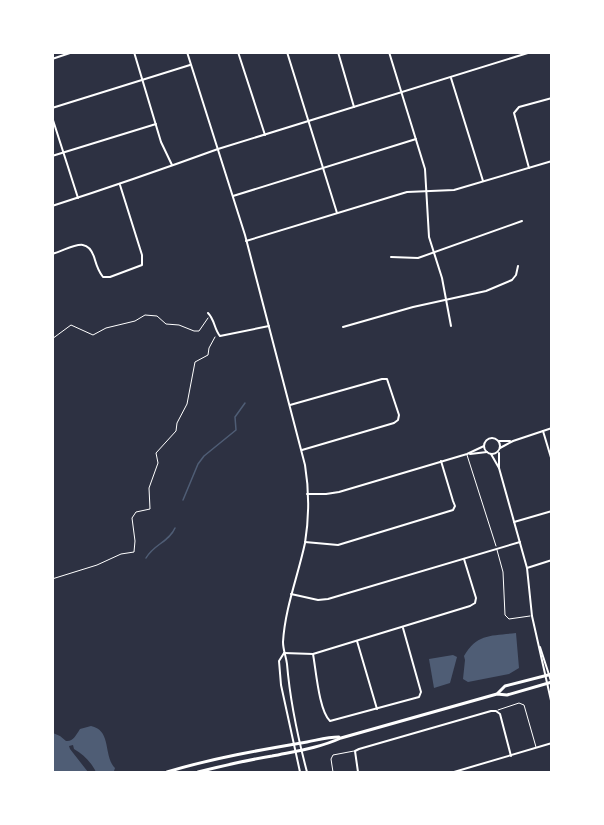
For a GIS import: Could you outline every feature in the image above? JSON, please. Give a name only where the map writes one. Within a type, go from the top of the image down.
[{"type":"main road","points":[[497,694],[505,686],[550,674]]},
{"type":"main road","points":[[198,772],[327,744],[341,738],[497,694],[507,694],[551,683]]},
{"type":"main road","points":[[167,772],[294,743],[325,737],[341,738]]},
{"type":"street","points":[[52,59],[73,52]]},
{"type":"street","points":[[134,52],[171,165]]},
{"type":"street","points":[[187,52],[246,241],[302,450],[307,477],[305,542],[286,618],[284,653],[287,662],[288,685],[307,772]]},
{"type":"street","points":[[238,52],[265,135]]},
{"type":"street","points":[[287,52],[337,213]]},
{"type":"street","points":[[338,52],[354,106]]},
{"type":"street","points":[[389,52],[425,169],[428,227],[447,300],[451,326]]},
{"type":"street","points":[[52,206],[120,185],[218,149],[531,52]]},
{"type":"street","points":[[52,108],[190,65]]},
{"type":"street","points":[[451,78],[483,181]]},
{"type":"street","points":[[530,168],[514,113],[519,107],[552,98]]},
{"type":"street","points":[[52,117],[78,198]]},
{"type":"street","points":[[52,156],[156,124]]},
{"type":"street","points":[[233,196],[416,139]]},
{"type":"street","points":[[246,241],[407,192],[454,190],[552,161]]},
{"type":"street","points":[[52,254],[81,244],[89,245],[99,272],[104,277],[110,278],[142,265],[142,255],[120,185]]},
{"type":"street","points":[[391,257],[418,258],[522,221]]},
{"type":"street","points":[[343,327],[413,307],[480,293],[506,283],[516,275],[518,266]]},
{"type":"street","points":[[208,313],[213,318],[218,334],[223,337],[268,326]]},
{"type":"street","points":[[290,405],[387,379],[399,415],[398,420],[394,423],[302,450]]},
{"type":"street","points":[[491,454],[513,441],[552,428]]},
{"type":"street","points":[[543,431],[552,461]]},
{"type":"street","points":[[307,494],[339,492],[467,453],[484,446],[489,439],[513,441]]},
{"type":"street","points":[[499,441],[499,468]]},
{"type":"street","points":[[484,446],[487,452]]},
{"type":"street","points":[[467,453],[487,452],[491,454],[499,468],[527,568],[532,616],[552,705]]},
{"type":"street","points":[[305,542],[338,544],[453,510],[455,506],[441,461]]},
{"type":"street","points":[[514,522],[552,511]]},
{"type":"street","points":[[291,594],[318,600],[328,599],[520,542]]},
{"type":"street","points":[[284,653],[313,654],[470,606],[475,603],[476,598],[464,559]]},
{"type":"street","points":[[527,568],[552,560]]},
{"type":"street","points":[[313,654],[328,720],[419,698],[421,695],[403,627]]},
{"type":"street","points":[[357,641],[377,709]]},
{"type":"street","points":[[539,645],[551,683]]},
{"type":"street","points":[[284,653],[279,662],[281,685],[300,772]]},
{"type":"street","points":[[358,772],[355,752],[496,711],[500,714],[511,756]]},
{"type":"street","points":[[454,772],[552,742]]},
{"type":"lane","points":[[467,453],[503,572],[505,615],[509,618],[532,616]]},
{"type":"lane","points":[[496,711],[519,703],[524,705],[536,748]]},
{"type":"lane","points":[[333,772],[331,759],[333,755],[355,752]]},
{"type":"path","points":[[52,339],[71,325],[93,335],[106,328],[135,321],[145,315],[157,316],[166,324],[179,325],[197,332],[207,321],[208,313]]},
{"type":"path","points":[[52,579],[97,565],[121,554],[134,552],[132,518],[136,512],[150,508],[149,488],[159,463],[156,453],[176,431],[188,398],[195,362],[208,356],[209,348],[218,334]]},
{"type":"water","points":[[516,633],[519,668],[509,674],[468,682],[463,679],[464,656],[474,643],[486,637]]},
{"type":"water","points":[[453,655],[457,657],[450,683],[434,688],[429,659]]},
{"type":"water","points":[[91,726],[98,728],[105,738],[114,771],[96,772],[87,759],[74,749],[73,745],[69,746],[70,749],[88,772],[53,772],[53,733],[68,741],[74,738],[80,729]]},
{"type":"waterway","points":[[183,500],[198,464],[204,456],[236,430],[235,417],[245,403]]},
{"type":"waterway","points":[[146,558],[153,549],[169,537],[175,528]]}]
